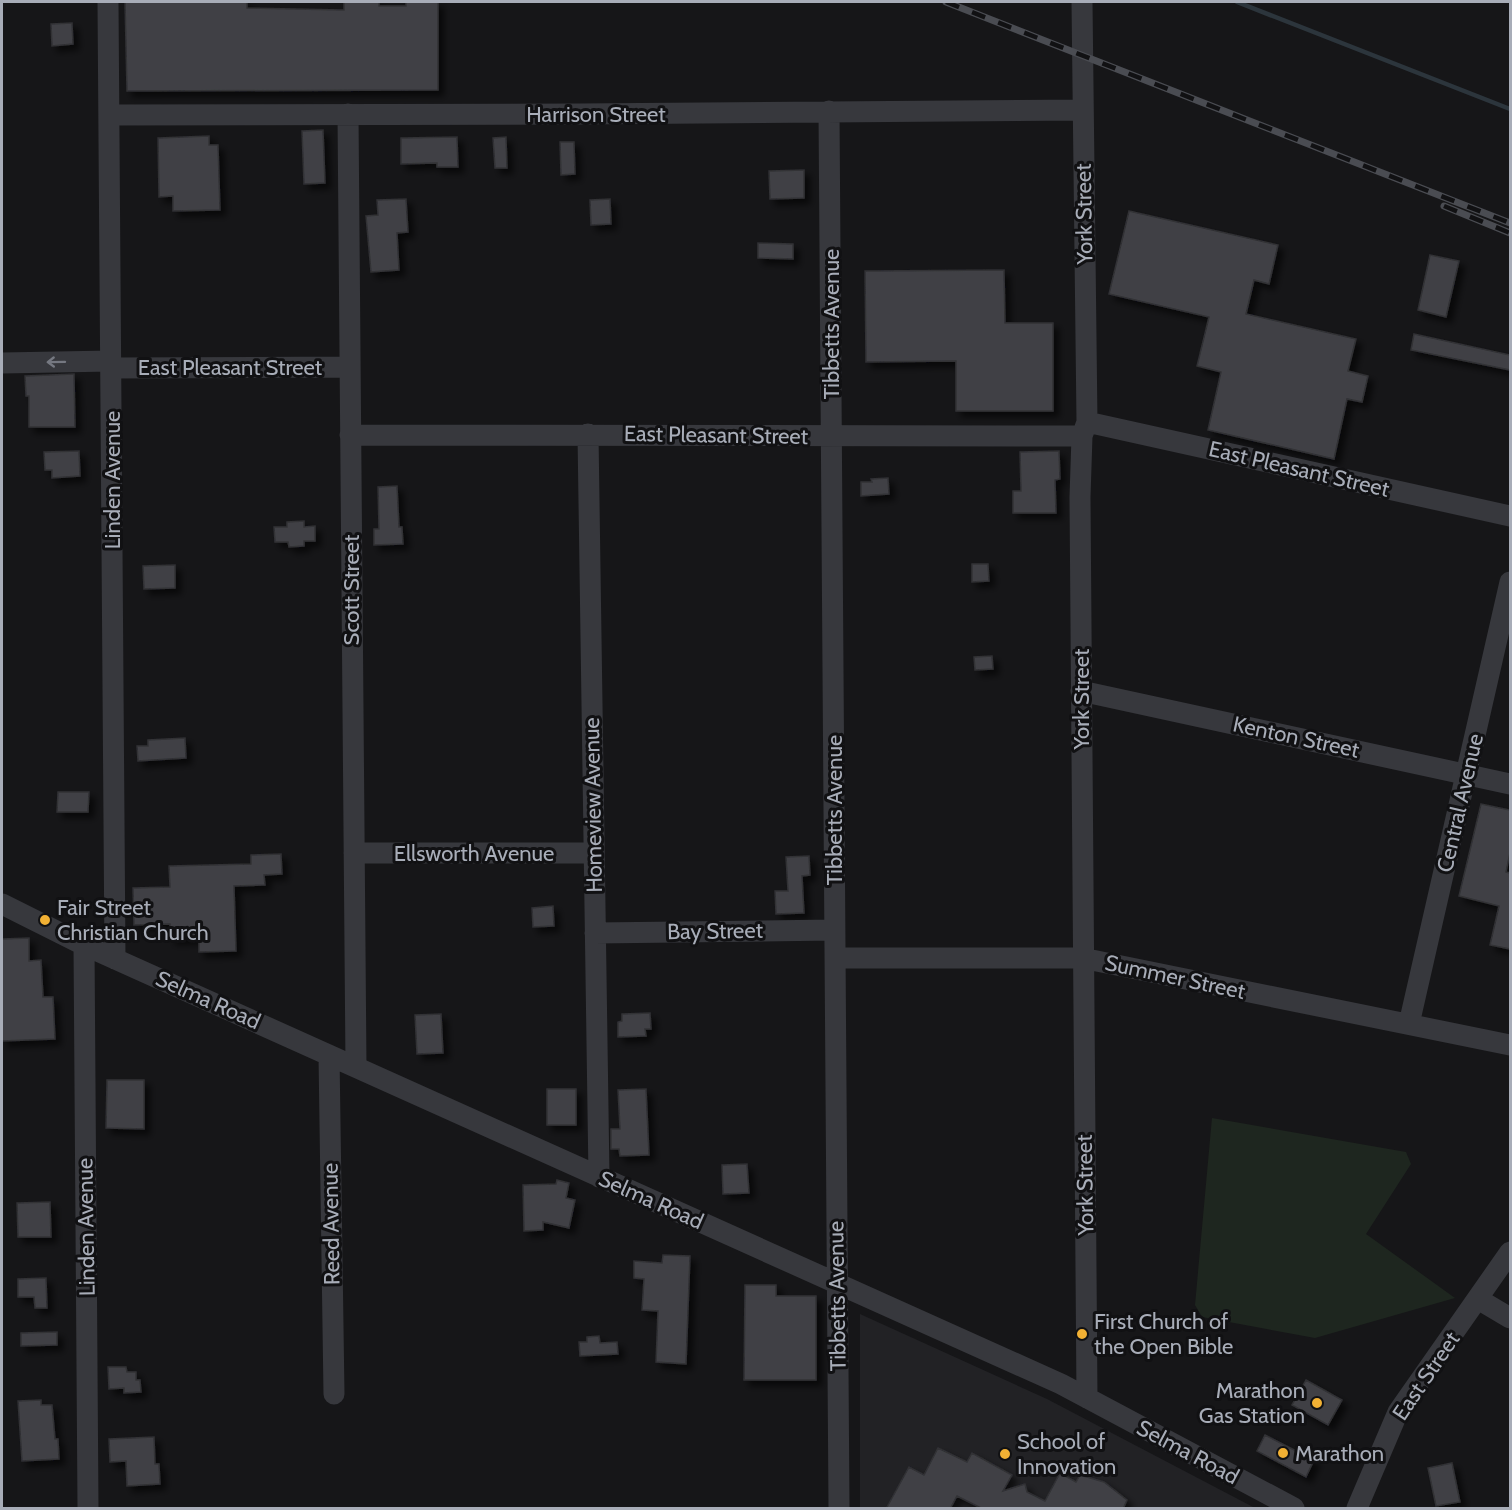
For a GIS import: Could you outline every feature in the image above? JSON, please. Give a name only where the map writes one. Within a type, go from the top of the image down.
[{"type":"street","name":"Linden Avenue","points":[[108,2],[115,959]]},
{"type":"street","name":"York Street","points":[[1082,2],[1085,429],[1081,691],[1087,1398]]},
{"type":"street","name":"Harrison Street","points":[[109,115],[1083,110]]},
{"type":"street","name":"Tibbetts Avenue","points":[[829,111],[839,1509]]},
{"type":"street","name":"Scott Street","points":[[348,114],[356,1067]]},
{"type":"street","name":"East Pleasant Street","points":[[2,363],[350,367]]},
{"type":"street","name":"East Pleasant Street","points":[[350,435],[588,434],[831,437],[1085,429],[1510,516]]},
{"type":"street","name":"Homeview Avenue","points":[[588,434],[599,1177]]},
{"type":"street","name":"Central Avenue","points":[[1409,1024],[1510,582]]},
{"type":"street","name":"Kenton Street","points":[[1081,691],[1510,784]]},
{"type":"street","name":"Ellsworth Avenue","points":[[354,853],[594,853]]},
{"type":"street","name":"Selma Road","points":[[2,904],[84,945],[1061,1384],[1294,1509]]},
{"type":"street","name":"Bay Street","points":[[595,933],[834,930]]},
{"type":"street","name":"Linden Avenue","points":[[84,945],[88,1509]]},
{"type":"street","name":"Summer Street","points":[[835,958],[1082,958],[1510,1045]]},
{"type":"street","name":"Reed Avenue","points":[[329,1055],[334,1394]]},
{"type":"street","name":"East Street","points":[[1356,1509],[1398,1412],[1510,1252]]},
{"type":"street","points":[[1478,1299],[1510,1318]]},
{"type":"shaded area","points":[[1212,1118],[1406,1152],[1411,1164],[1366,1234],[1455,1298],[1315,1338],[1202,1317],[1195,1305]]},
{"type":"shaded area","name":"School of Innovation","points":[[860,1314],[1047,1399],[1255,1508],[860,1508]]},
{"type":"building","points":[[125,2],[247,2],[247,8],[344,10],[344,2],[379,2],[379,6],[406,6],[406,2],[438,2],[438,90],[127,91]]},
{"type":"building","points":[[72,23],[73,44],[52,46],[51,24]]},
{"type":"building","points":[[323,130],[325,183],[304,184],[302,131]]},
{"type":"building","points":[[209,136],[209,145],[218,145],[220,210],[173,211],[173,196],[159,197],[158,138]]},
{"type":"building","points":[[457,137],[458,167],[437,167],[437,163],[401,164],[401,138]]},
{"type":"building","points":[[506,137],[507,168],[495,168],[493,138]]},
{"type":"building","points":[[560,142],[574,142],[575,174],[561,175]]},
{"type":"building","points":[[804,170],[804,198],[770,199],[769,171]]},
{"type":"building","points":[[406,199],[408,232],[397,233],[399,270],[371,272],[366,216],[378,215],[377,200]]},
{"type":"building","points":[[610,199],[611,224],[591,225],[590,200]]},
{"type":"building","points":[[1129,211],[1278,245],[1269,284],[1254,280],[1246,314],[1356,339],[1348,371],[1368,376],[1362,402],[1347,399],[1334,459],[1208,430],[1221,372],[1197,366],[1209,317],[1109,294]]},
{"type":"building","points":[[758,243],[793,244],[793,259],[758,258]]},
{"type":"building","points":[[1430,255],[1459,261],[1446,317],[1418,310]]},
{"type":"building","points":[[1004,270],[1005,323],[1053,323],[1053,411],[956,411],[956,361],[866,362],[865,271]]},
{"type":"building","points":[[1414,334],[1510,355],[1510,370],[1411,350]]},
{"type":"building","points":[[74,374],[75,427],[29,427],[29,396],[26,396],[25,376]]},
{"type":"building","points":[[79,451],[80,476],[52,478],[52,470],[45,470],[44,452]]},
{"type":"building","points":[[1059,451],[1060,479],[1055,480],[1056,513],[1013,513],[1013,491],[1021,491],[1020,452]]},
{"type":"building","points":[[888,478],[889,494],[861,496],[861,482]]},
{"type":"building","points":[[397,486],[399,527],[402,527],[403,544],[374,545],[374,529],[379,529],[378,487]]},
{"type":"building","points":[[304,521],[304,527],[315,526],[315,541],[304,541],[304,546],[289,547],[288,542],[275,542],[274,527],[287,527],[287,522]]},
{"type":"building","points":[[972,564],[988,564],[989,581],[972,582]]},
{"type":"building","points":[[175,565],[175,588],[144,589],[143,566]]},
{"type":"building","points":[[992,656],[993,669],[975,670],[974,657]]},
{"type":"building","points":[[185,738],[186,758],[138,761],[137,746],[148,746],[148,740]]},
{"type":"building","points":[[58,792],[89,792],[88,812],[57,812]]},
{"type":"building","points":[[1481,804],[1510,810],[1510,853],[1506,872],[1510,873],[1510,949],[1490,945],[1499,906],[1459,896]]},
{"type":"building","points":[[281,854],[282,874],[264,875],[265,885],[234,886],[236,951],[199,952],[199,938],[170,939],[170,924],[134,925],[133,888],[170,887],[169,866],[251,864],[251,855]]},
{"type":"building","points":[[809,856],[810,875],[802,876],[804,913],[776,914],[775,891],[788,891],[786,857]]},
{"type":"building","points":[[553,906],[554,926],[533,927],[532,908]]},
{"type":"building","points":[[29,938],[29,961],[41,960],[43,997],[53,997],[55,1039],[2,1041],[2,939]]},
{"type":"building","points":[[650,1013],[651,1029],[645,1029],[646,1036],[618,1037],[618,1022],[622,1021],[622,1014]]},
{"type":"building","points":[[441,1014],[443,1053],[417,1054],[415,1015]]},
{"type":"building","points":[[107,1080],[144,1080],[144,1129],[106,1128]]},
{"type":"building","points":[[547,1089],[576,1089],[576,1125],[547,1125]]},
{"type":"building","points":[[646,1089],[649,1155],[620,1156],[619,1149],[611,1149],[611,1129],[620,1129],[618,1090]]},
{"type":"building","points":[[747,1164],[749,1193],[723,1194],[722,1165]]},
{"type":"building","points":[[557,1180],[569,1183],[566,1198],[575,1200],[569,1228],[543,1222],[543,1230],[524,1231],[523,1185],[556,1184]]},
{"type":"building","points":[[50,1202],[51,1237],[18,1237],[17,1203]]},
{"type":"building","points":[[663,1255],[690,1256],[686,1364],[656,1362],[658,1311],[642,1310],[644,1279],[634,1278],[634,1261],[662,1263]]},
{"type":"building","points":[[46,1278],[47,1308],[35,1308],[34,1297],[18,1297],[18,1279]]},
{"type":"building","points":[[745,1285],[776,1285],[776,1296],[816,1296],[816,1380],[744,1380]]},
{"type":"building","points":[[57,1332],[57,1345],[21,1346],[21,1333]]},
{"type":"building","points":[[599,1336],[600,1343],[617,1342],[618,1354],[580,1356],[579,1342],[587,1342],[587,1337]]},
{"type":"building","points":[[108,1367],[126,1367],[127,1372],[136,1372],[136,1380],[140,1380],[141,1392],[124,1393],[124,1388],[109,1389]]},
{"type":"building","points":[[1306,1380],[1342,1400],[1328,1425],[1292,1405]]},
{"type":"building","points":[[41,1400],[41,1405],[52,1405],[59,1459],[22,1461],[18,1401]]},
{"type":"building","points":[[1265,1435],[1314,1460],[1306,1477],[1257,1451]]},
{"type":"building","points":[[154,1437],[155,1464],[159,1464],[160,1484],[127,1486],[126,1461],[110,1462],[109,1439]]},
{"type":"building","points":[[938,1448],[967,1462],[972,1453],[1012,1475],[1003,1491],[1025,1484],[1027,1492],[1045,1501],[1060,1473],[1076,1482],[1080,1475],[1104,1482],[1127,1500],[1123,1509],[983,1509],[957,1496],[950,1509],[886,1509],[909,1467],[924,1475]]},
{"type":"building","points":[[1452,1463],[1460,1502],[1436,1506],[1428,1468]]},
{"type":"waterway","points":[[1237,2],[1510,109]]},
{"type":"railway","points":[[946,2],[1510,223]]},
{"type":"railway","points":[[1444,206],[1510,233]]},
{"type":"place","name":"Fair Street Christian Church","points":[[45,920]]},
{"type":"place","name":"First Church of the Open Bible","points":[[1082,1334]]},
{"type":"place","name":"Marathon Gas Station","points":[[1317,1403]]},
{"type":"place","name":"Marathon","points":[[1283,1453]]},
{"type":"place","name":"School of Innovation","points":[[1005,1454]]}]
